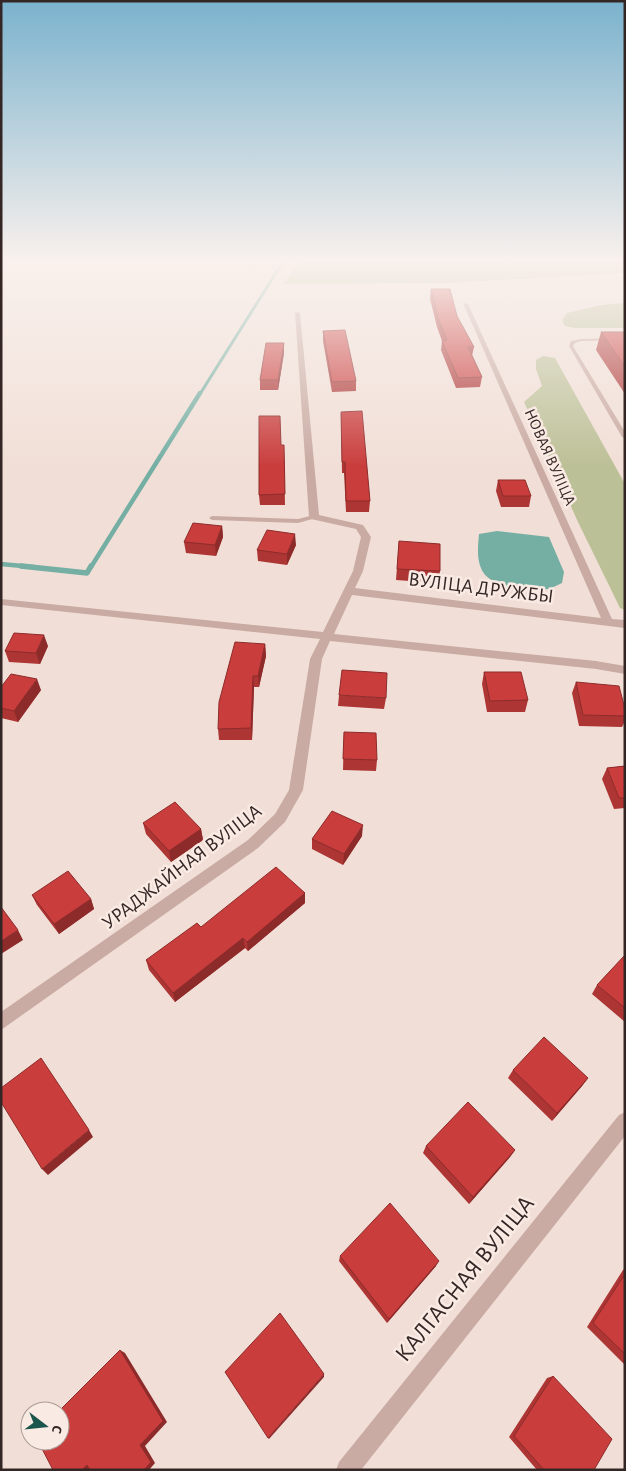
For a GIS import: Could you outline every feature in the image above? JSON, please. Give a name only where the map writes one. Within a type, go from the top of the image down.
[{"type":"street","points":[[298,329],[314,517]]},
{"type":"street","name":"НОВАЯ ВУЛІЦА","points":[[476,329],[608,622]]},
{"type":"street","name":"УРАДЖАЙНАЯ ВУЛІЦА","points":[[1,1022],[253,844],[280,818],[296,790],[316,659],[350,591],[358,571],[366,537],[364,531],[352,524],[314,517]]},
{"type":"street","name":"ВУЛІЦА ДРУЖБЫ","points":[[350,591],[625,624]]},
{"type":"street","points":[[1,602],[596,665],[625,670]]},
{"type":"street","name":"КАЛГАСНАЯ ВУЛІЦА","points":[[347,1470],[625,1121]]},
{"type":"lane","points":[[625,339],[581,340],[573,342],[571,346],[625,437]]},
{"type":"lane","points":[[212,518],[298,521],[314,517]]},
{"type":"green space","points":[[543,356],[555,358],[625,484],[625,610],[620,608],[578,522],[524,402],[542,386],[536,369],[536,360]]},
{"type":"water","points":[[497,531],[549,537],[564,572],[562,583],[548,589],[532,590],[503,585],[487,577],[479,563],[479,534]]},
{"type":"building","points":[[442,329],[464,329],[474,347],[468,347],[482,377],[458,378],[442,341],[447,340]]},
{"type":"building","points":[[345,330],[356,381],[332,382],[323,331]]},
{"type":"building","points":[[601,332],[625,332],[625,367]]},
{"type":"building","points":[[266,343],[284,343],[278,380],[260,380]]},
{"type":"building","points":[[362,411],[370,501],[346,501],[345,462],[342,462],[341,412]]},
{"type":"building","points":[[259,416],[280,416],[281,445],[284,445],[285,494],[259,495]]},
{"type":"building","points":[[498,480],[525,480],[531,496],[503,496]]},
{"type":"building","points":[[193,523],[222,526],[215,545],[184,542]]},
{"type":"building","points":[[267,530],[295,534],[287,554],[257,550]]},
{"type":"building","points":[[399,541],[440,544],[440,571],[397,569]]},
{"type":"building","points":[[14,633],[44,635],[36,653],[5,651]]},
{"type":"building","points":[[235,642],[265,644],[258,676],[253,676],[251,728],[218,729],[219,702]]},
{"type":"building","points":[[342,670],[387,673],[386,698],[339,695]]},
{"type":"building","points":[[484,672],[521,672],[528,700],[490,701]]},
{"type":"building","points":[[11,674],[37,679],[14,711],[1,708],[1,687]]},
{"type":"building","points":[[576,682],[619,686],[625,716],[583,715]]},
{"type":"building","points":[[344,732],[376,733],[377,760],[343,759]]},
{"type":"building","points":[[625,766],[625,798],[619,798],[607,768]]},
{"type":"building","points":[[175,802],[201,829],[169,851],[143,823]]},
{"type":"building","points":[[332,811],[363,825],[344,854],[312,839]]},
{"type":"building","points":[[276,867],[305,893],[247,942],[243,938],[173,993],[146,960],[197,923],[201,927]]},
{"type":"building","points":[[68,871],[91,899],[54,924],[32,895]]},
{"type":"building","points":[[1,907],[18,930],[1,941]]},
{"type":"building","points":[[625,956],[625,1008],[597,985]]},
{"type":"building","points":[[544,1037],[588,1078],[557,1113],[513,1070]]},
{"type":"building","points":[[41,1058],[89,1130],[42,1169],[1,1102],[1,1088]]},
{"type":"building","points":[[468,1102],[515,1150],[473,1197],[426,1146]]},
{"type":"building","points":[[390,1203],[439,1261],[389,1319],[340,1256]]},
{"type":"building","points":[[625,1274],[625,1354],[593,1323]]},
{"type":"building","points":[[280,1313],[324,1374],[268,1438],[225,1372]]},
{"type":"building","points":[[120,1350],[163,1421],[140,1445],[151,1462],[144,1470],[90,1470],[87,1465],[82,1470],[53,1470],[43,1451],[70,1451],[69,1401]]},
{"type":"building","points":[[553,1376],[612,1439],[594,1470],[544,1470],[514,1436]]},
{"type":"waterway","points":[[200,394],[241,329]]},
{"type":"waterway","points":[[91,567],[200,393]]},
{"type":"waterway","points":[[1,564],[33,567]]},
{"type":"waterway","points":[[21,566],[87,573],[91,566]]}]
